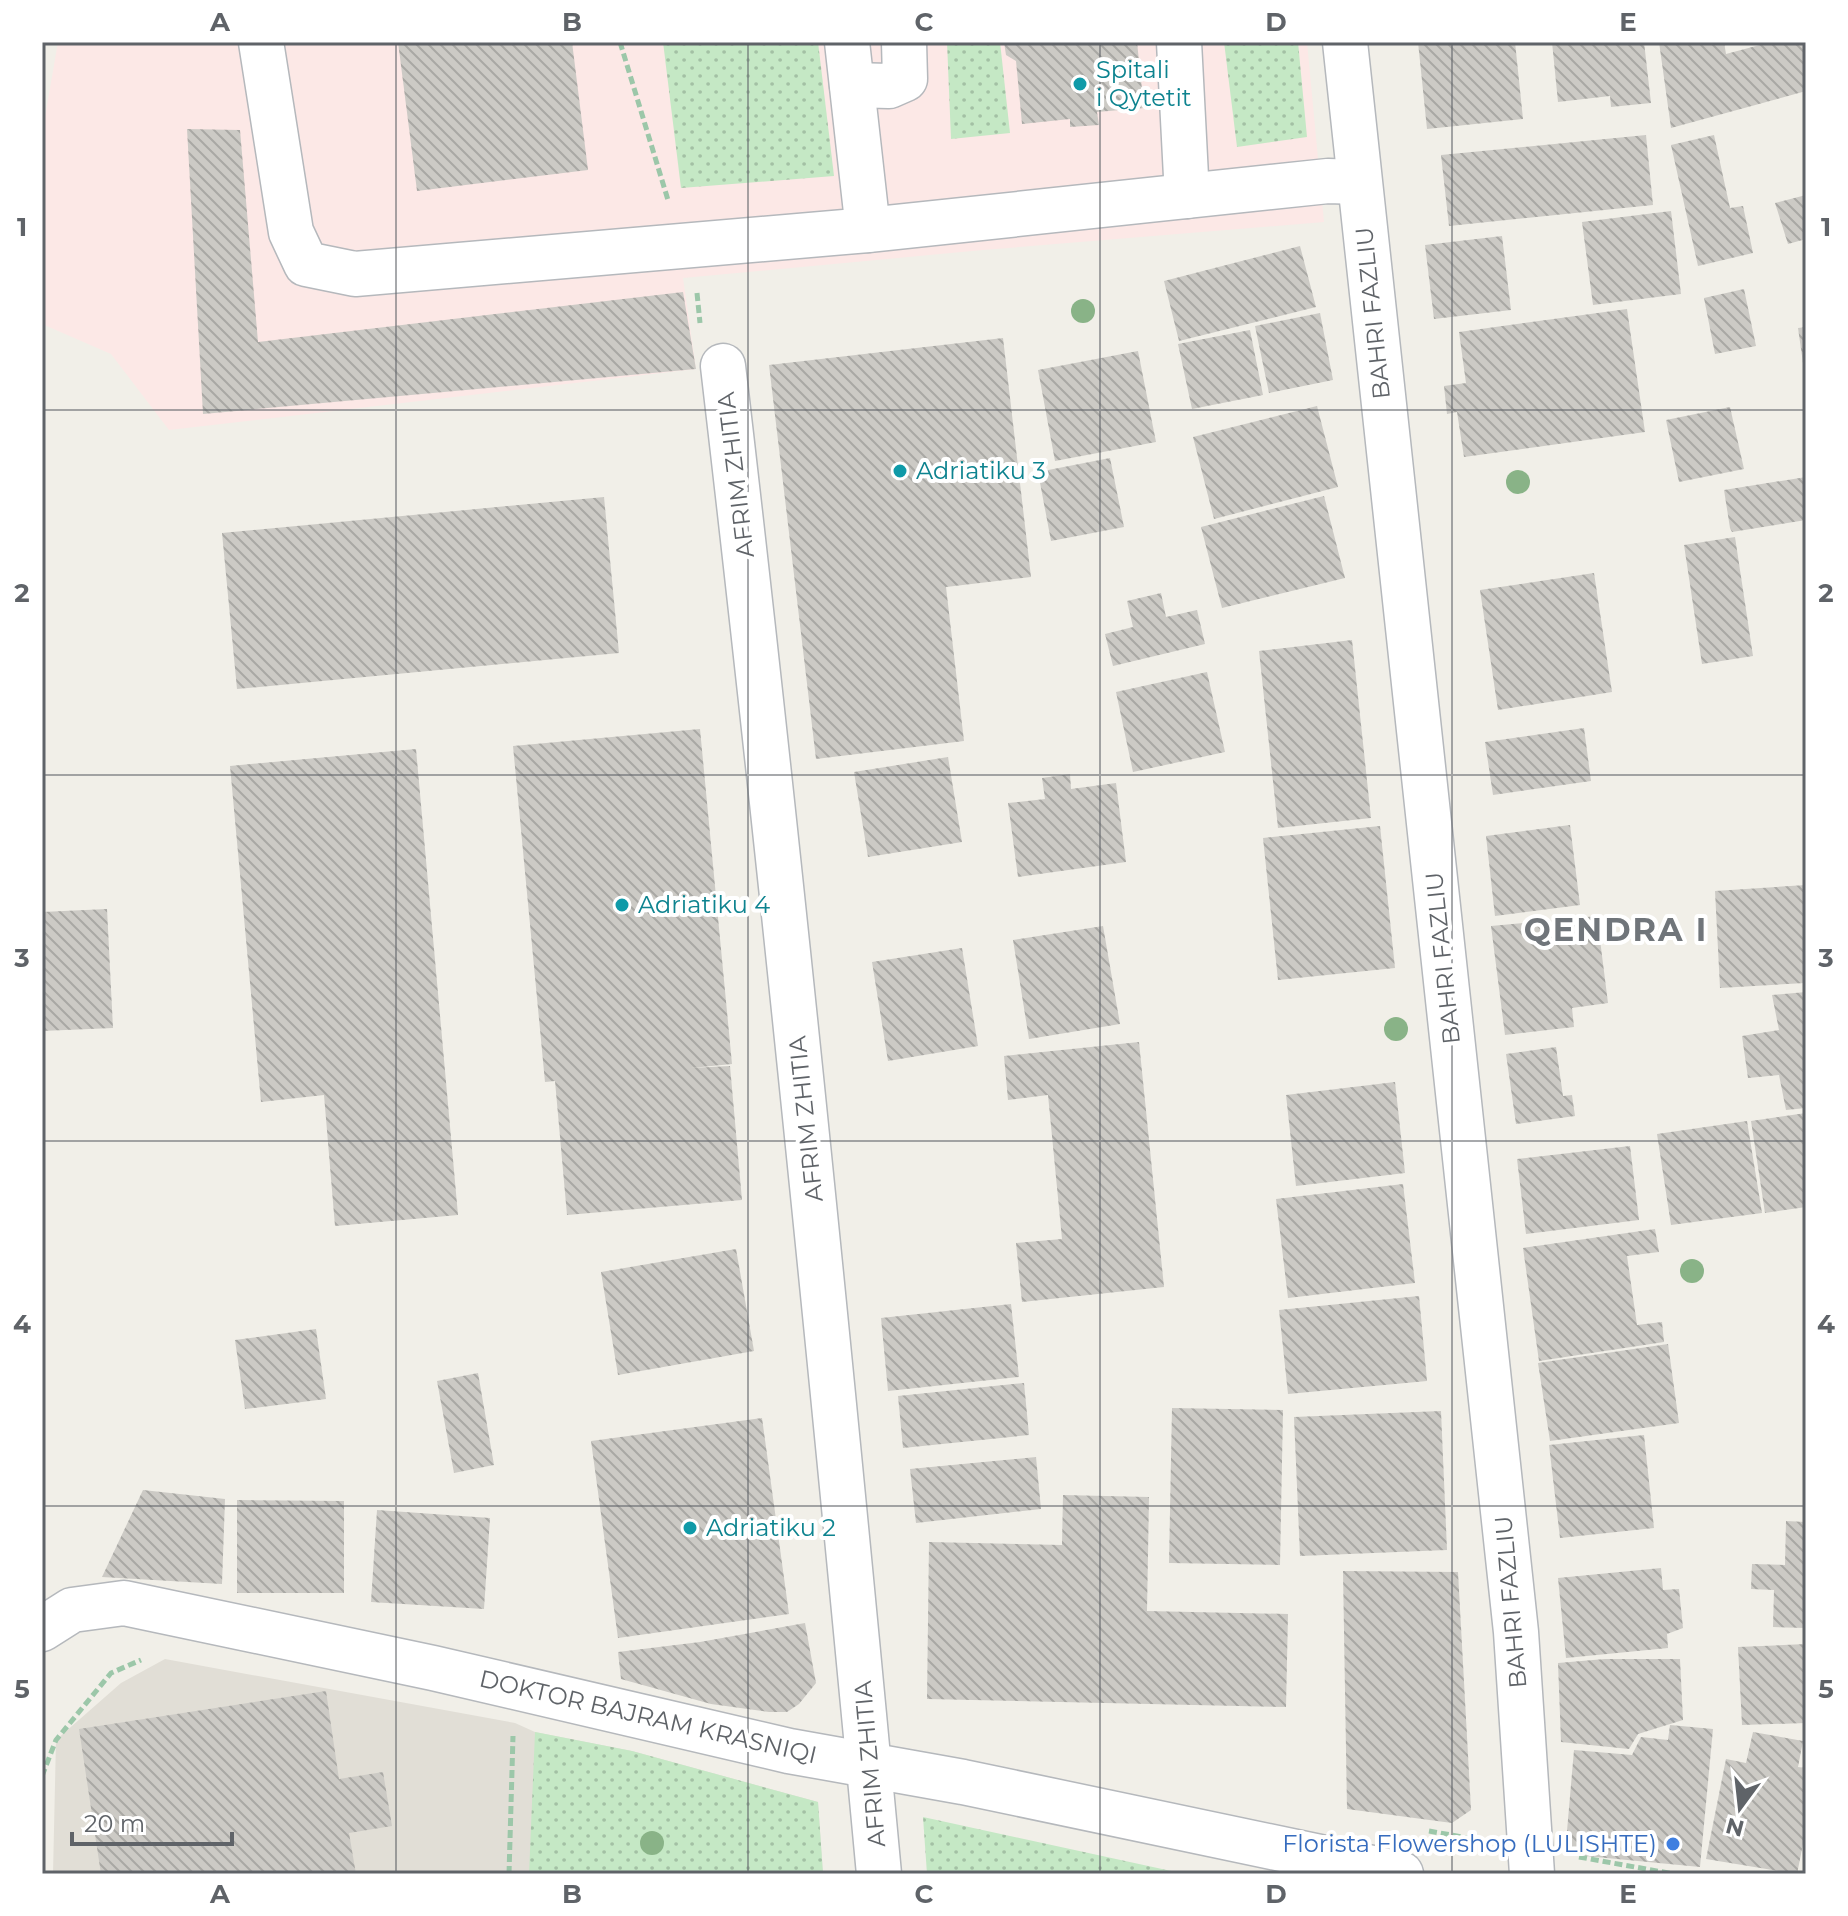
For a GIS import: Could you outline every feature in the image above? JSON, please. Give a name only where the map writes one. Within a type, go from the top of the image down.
[{"type":"street","points":[[261,42],[291,232],[306,264],[355,274],[868,230],[1328,181],[1359,182]]},
{"type":"street","points":[[847,42],[868,230]]},
{"type":"street","points":[[852,85],[889,86],[905,79],[904,42]]},
{"type":"street","points":[[1179,42],[1187,196]]},
{"type":"street","name":"BAHRI FAZLIU","points":[[1345,42],[1516,1632],[1532,1874]]},
{"type":"street","name":"AFRIM ZHITIA","points":[[723,366],[764,717],[847,1519],[879,1874]]},
{"type":"street","name":"DOKTOR BAJRAM KRASNIQI","points":[[42,1629],[72,1610],[124,1603],[433,1668],[789,1751],[963,1782],[1401,1874]]},
{"type":"path","points":[[620,42],[682,247]]},
{"type":"path","points":[[42,1776],[56,1740],[111,1673],[150,1655]]},
{"type":"path","points":[[509,1874],[515,1723]]},
{"type":"shaded area","points":[[58,42],[1307,42],[1324,222],[683,278],[696,369],[169,430],[111,354],[42,324],[42,134]]},
{"type":"shaded area","points":[[165,1659],[515,1723],[535,1732],[632,1751],[818,1802],[823,1874],[53,1874],[56,1740],[121,1683]]},
{"type":"green space","points":[[663,42],[818,42],[834,176],[681,188]]},
{"type":"green space","points":[[947,42],[1000,42],[1010,133],[951,139]]},
{"type":"green space","points":[[1224,42],[1298,42],[1307,137],[1237,147]]},
{"type":"green space","points":[[535,1732],[632,1751],[818,1802],[823,1874],[529,1874]]},
{"type":"green space","points":[[923,1817],[1185,1874],[927,1874]]},
{"type":"building","points":[[398,42],[572,42],[588,170],[417,191]]},
{"type":"building","name":"Spitali i Qytetit","points":[[1004,42],[1137,42],[1144,108],[1097,112],[1099,125],[1070,127],[1070,119],[1022,124],[1016,61],[1006,55]]},
{"type":"building","points":[[1418,42],[1515,42],[1523,119],[1427,129]]},
{"type":"building","points":[[1552,42],[1644,42],[1651,103],[1611,107],[1610,96],[1558,102]]},
{"type":"building","points":[[1659,42],[1724,42],[1726,54],[1771,42],[1806,42],[1806,91],[1671,128]]},
{"type":"building","points":[[187,129],[240,130],[258,342],[683,292],[696,369],[203,414]]},
{"type":"building","points":[[1646,135],[1653,205],[1449,226],[1441,155]]},
{"type":"building","points":[[1714,135],[1730,208],[1743,206],[1753,253],[1698,266],[1671,145]]},
{"type":"building","points":[[1806,195],[1806,239],[1788,244],[1775,203]]},
{"type":"building","points":[[1671,211],[1681,294],[1593,305],[1582,222]]},
{"type":"building","points":[[1502,236],[1511,310],[1434,319],[1425,245]]},
{"type":"building","points":[[1300,246],[1316,307],[1179,341],[1164,281]]},
{"type":"building","points":[[1744,289],[1756,346],[1715,354],[1704,298]]},
{"type":"building","points":[[1627,309],[1645,432],[1464,457],[1457,412],[1447,414],[1444,386],[1466,383],[1459,332]]},
{"type":"building","points":[[1320,313],[1333,380],[1269,393],[1255,326]]},
{"type":"building","points":[[1806,327],[1806,370],[1804,370],[1798,328]]},
{"type":"building","points":[[1250,330],[1263,395],[1192,409],[1178,344]]},
{"type":"building","name":"Adriatiku 3","points":[[1003,338],[1031,577],[946,587],[964,741],[816,759],[769,365]]},
{"type":"building","points":[[1138,351],[1156,442],[1055,461],[1038,370]]},
{"type":"building","points":[[1317,406],[1338,487],[1214,519],[1193,437]]},
{"type":"building","points":[[1730,407],[1744,469],[1679,482],[1666,420]]},
{"type":"building","points":[[1110,458],[1124,527],[1051,541],[1038,472]]},
{"type":"building","points":[[1806,477],[1806,520],[1732,532],[1724,490]]},
{"type":"building","points":[[1324,496],[1345,578],[1222,608],[1201,527]]},
{"type":"building","points":[[604,497],[619,653],[237,689],[222,533]]},
{"type":"building","points":[[1735,537],[1753,656],[1702,664],[1684,545]]},
{"type":"building","points":[[1594,573],[1612,692],[1498,710],[1480,590]]},
{"type":"building","points":[[1161,593],[1166,617],[1197,610],[1205,644],[1113,666],[1105,634],[1133,627],[1127,601]]},
{"type":"building","points":[[1352,640],[1371,818],[1278,828],[1259,651]]},
{"type":"building","points":[[1207,672],[1225,752],[1133,772],[1116,692]]},
{"type":"building","points":[[1584,728],[1591,781],[1493,795],[1485,742]]},
{"type":"building","name":"Adriatiku 4","points":[[700,729],[732,1064],[691,1068],[730,1066],[742,1200],[567,1215],[555,1081],[545,1082],[513,746]]},
{"type":"building","points":[[416,749],[458,1215],[335,1226],[324,1095],[261,1102],[230,766]]},
{"type":"building","points":[[948,757],[962,842],[868,857],[854,772]]},
{"type":"building","points":[[1070,774],[1071,789],[1116,783],[1126,862],[1018,877],[1008,803],[1045,799],[1042,778]]},
{"type":"building","points":[[1570,825],[1580,905],[1495,916],[1486,836]]},
{"type":"building","points":[[1380,826],[1395,968],[1278,980],[1263,838]]},
{"type":"building","points":[[1806,885],[1805,983],[1720,988],[1715,891]]},
{"type":"building","points":[[107,909],[113,1028],[42,1031],[42,912]]},
{"type":"building","points":[[1597,916],[1608,1003],[1572,1008],[1574,1027],[1505,1035],[1491,926]]},
{"type":"building","points":[[1103,926],[1120,1024],[1029,1039],[1013,940]]},
{"type":"building","points":[[962,948],[978,1046],[888,1061],[872,962]]},
{"type":"building","points":[[1806,992],[1806,1108],[1786,1110],[1779,1075],[1748,1078],[1742,1036],[1779,1030],[1772,995]]},
{"type":"building","points":[[1139,1042],[1164,1287],[1022,1302],[1016,1243],[1062,1239],[1048,1095],[1008,1100],[1004,1056]]},
{"type":"building","points":[[1556,1047],[1563,1096],[1572,1095],[1575,1116],[1516,1124],[1506,1054]]},
{"type":"building","points":[[1395,1082],[1405,1173],[1296,1186],[1286,1095]]},
{"type":"building","points":[[1806,1113],[1806,1207],[1765,1213],[1751,1121]]},
{"type":"building","points":[[1747,1121],[1762,1213],[1671,1225],[1657,1134]]},
{"type":"building","points":[[1630,1146],[1639,1220],[1526,1234],[1517,1159]]},
{"type":"building","points":[[1403,1184],[1415,1283],[1288,1298],[1276,1199]]},
{"type":"building","points":[[1655,1229],[1659,1252],[1627,1256],[1637,1325],[1662,1322],[1664,1342],[1539,1361],[1523,1248]]},
{"type":"building","points":[[736,1249],[754,1351],[618,1375],[601,1272]]},
{"type":"building","points":[[1419,1296],[1427,1381],[1288,1394],[1279,1310]]},
{"type":"building","points":[[1011,1304],[1019,1377],[888,1391],[881,1318]]},
{"type":"building","points":[[316,1329],[326,1399],[245,1409],[235,1340]]},
{"type":"building","points":[[1668,1344],[1679,1423],[1550,1441],[1538,1363]]},
{"type":"building","points":[[478,1373],[494,1465],[454,1473],[437,1381]]},
{"type":"building","points":[[1024,1383],[1029,1435],[903,1448],[898,1396]]},
{"type":"building","points":[[1172,1408],[1283,1410],[1280,1565],[1169,1563]]},
{"type":"building","points":[[1441,1411],[1447,1550],[1300,1556],[1294,1417]]},
{"type":"building","name":"Adriatiku 2","points":[[762,1418],[789,1614],[618,1638],[591,1441]]},
{"type":"building","points":[[1644,1435],[1654,1528],[1560,1538],[1549,1445]]},
{"type":"building","points":[[1036,1457],[1041,1509],[916,1523],[910,1469]]},
{"type":"building","points":[[143,1490],[225,1499],[222,1584],[102,1577]]},
{"type":"building","points":[[1063,1495],[1149,1497],[1147,1611],[1288,1614],[1286,1707],[927,1699],[929,1542],[1062,1545]]},
{"type":"building","points":[[237,1500],[344,1501],[344,1593],[237,1593]]},
{"type":"building","points":[[377,1510],[490,1518],[484,1609],[371,1602]]},
{"type":"building","points":[[1786,1521],[1806,1522],[1806,1628],[1773,1627],[1774,1590],[1751,1589],[1752,1564],[1785,1565]]},
{"type":"building","points":[[1661,1568],[1663,1590],[1679,1589],[1683,1628],[1667,1634],[1668,1648],[1566,1658],[1558,1578]]},
{"type":"building","points":[[1343,1571],[1458,1572],[1471,1810],[1452,1823],[1347,1809]]},
{"type":"building","points":[[805,1623],[816,1683],[799,1704],[787,1712],[711,1704],[621,1679],[618,1652],[700,1642]]},
{"type":"building","points":[[1806,1644],[1806,1723],[1742,1725],[1738,1647]]},
{"type":"building","points":[[1605,1659],[1680,1659],[1683,1720],[1638,1734],[1629,1749],[1561,1742],[1558,1663]]},
{"type":"building","points":[[326,1691],[339,1779],[383,1772],[392,1826],[349,1833],[356,1874],[101,1874],[79,1729]]},
{"type":"building","points":[[1670,1725],[1713,1729],[1700,1867],[1565,1854],[1574,1750],[1632,1755],[1641,1737],[1668,1740]]},
{"type":"building","points":[[1753,1732],[1803,1741],[1798,1767],[1806,1768],[1806,1829],[1797,1874],[1706,1859],[1726,1759],[1746,1763]]},
{"type":"place","name":"Spitali i Qytetit","points":[[1080,84]]},
{"type":"place","name":"Adriatiku 3","points":[[900,471]]},
{"type":"place","name":"Adriatiku 4","points":[[622,905]]},
{"type":"place","name":"Adriatiku 2","points":[[690,1528]]},
{"type":"place","name":"Florista Flowershop (LULISHTE)","points":[[1673,1844]]},
{"type":"district","name":"QENDRA I","points":[[1616,930]]}]
